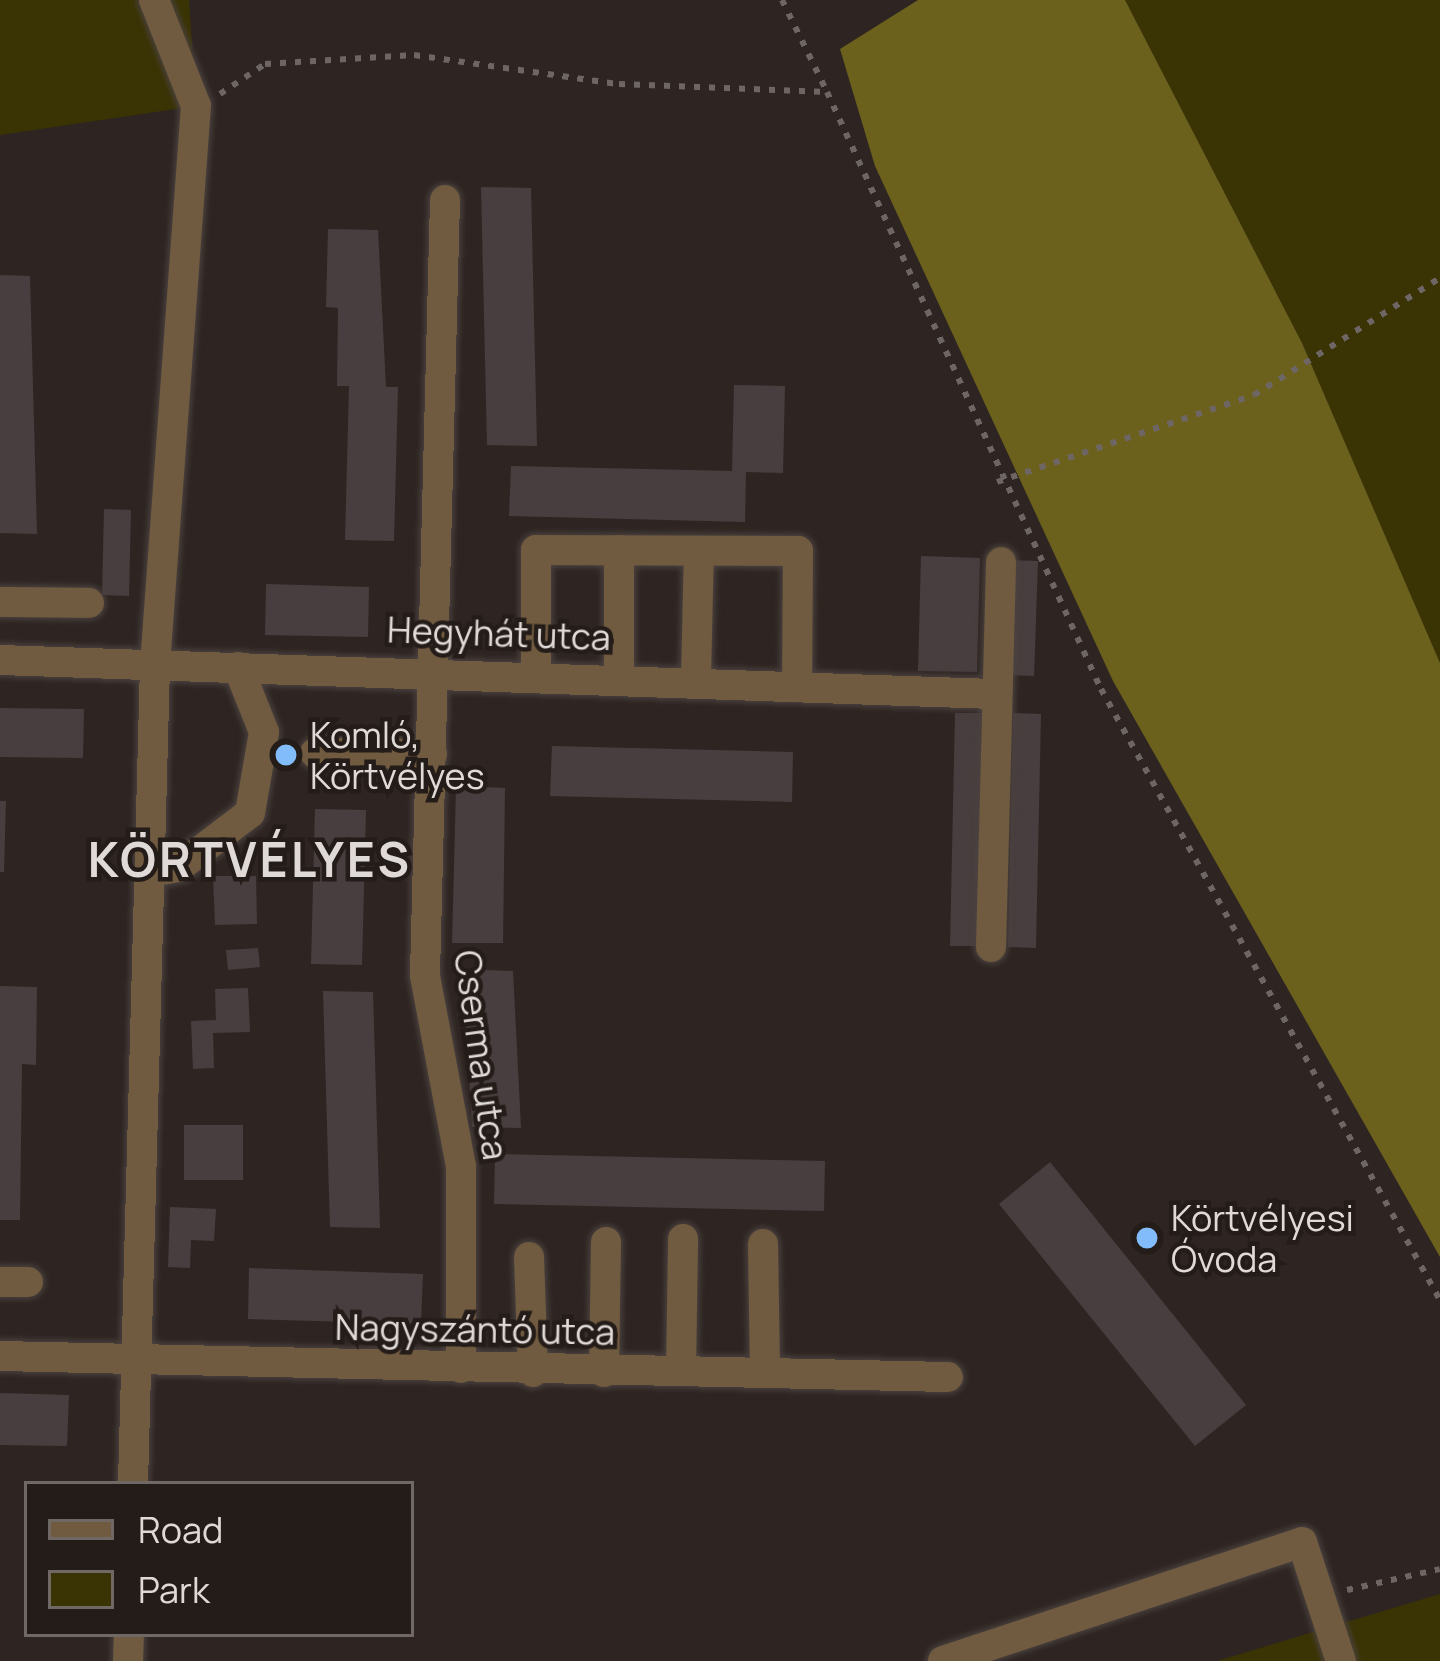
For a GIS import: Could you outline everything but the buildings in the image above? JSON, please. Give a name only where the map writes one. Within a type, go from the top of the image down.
[{"type":"street","points":[[133,1481],[154,664],[196,106],[154,0]]},
{"type":"street","name":"Cserma utca","points":[[445,200],[425,976],[461,1166],[461,1368]]},
{"type":"street","points":[[536,673],[536,550],[799,551],[797,683]]},
{"type":"street","points":[[619,550],[619,676]]},
{"type":"street","points":[[695,679],[699,551]]},
{"type":"street","points":[[991,947],[1001,562]]},
{"type":"street","points":[[0,602],[89,603]]},
{"type":"street","name":"Hegyhát utca","points":[[0,660],[432,669],[995,694]]},
{"type":"street","points":[[150,872],[179,867],[250,814],[264,732],[238,667]]},
{"type":"street","points":[[315,753],[432,754]]},
{"type":"street","points":[[681,1371],[683,1239]]},
{"type":"street","points":[[604,1372],[606,1242]]},
{"type":"street","points":[[763,1244],[765,1372]]},
{"type":"street","points":[[529,1257],[532,1372]]},
{"type":"street","name":"Nagyszántó utca","points":[[0,1356],[532,1372],[948,1377]]},
{"type":"street","points":[[943,1661],[1302,1542],[1341,1661]]},
{"type":"path","points":[[782,0],[998,482],[1051,563],[1101,689],[1440,1300]]},
{"type":"path","points":[[196,106],[266,64],[414,55],[619,84],[827,92]]},
{"type":"path","points":[[998,482],[1254,395],[1440,278]]},
{"type":"path","points":[[1320,1595],[1440,1569]]},
{"type":"green space","points":[[0,0],[189,0],[196,106],[0,135]]},
{"type":"green space","points":[[1125,0],[1440,0],[1440,663],[1302,343]]},
{"type":"green space","points":[[1440,1594],[1440,1661],[1217,1661]]},
{"type":"shaded area","points":[[918,0],[1125,0],[1302,343],[1440,663],[1440,1257],[1113,681],[875,166],[840,49]]},
{"type":"place","name":"Komló, Körtvélyes","points":[[286,755]]},
{"type":"place","name":"Körtvélyesi Óvoda","points":[[1147,1238]]},
{"type":"district","name":"KÖRTVÉLYES","points":[[250,859]]}]
